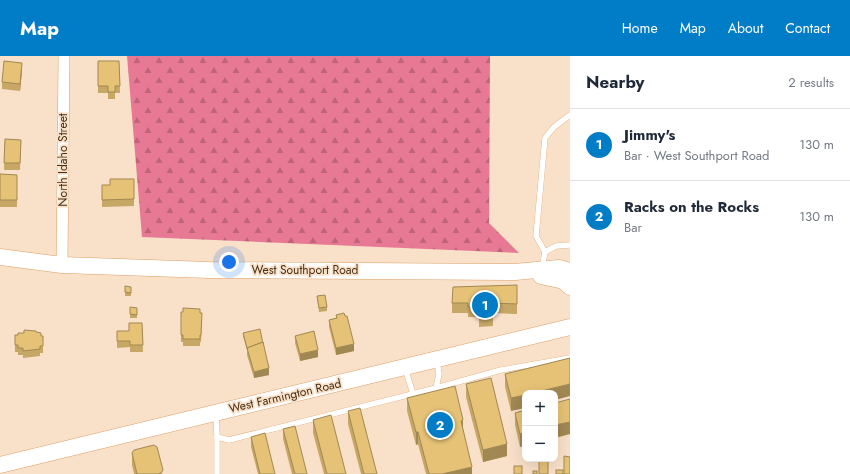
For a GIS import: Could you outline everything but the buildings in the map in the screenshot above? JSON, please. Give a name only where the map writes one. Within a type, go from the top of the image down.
[{"type":"main road","name":"West Southport Road","points":[[0,257],[62,265],[209,270],[515,272],[559,268],[570,270]]},
{"type":"main road","name":"West Southport Road","points":[[515,272],[564,281],[570,287]]},
{"type":"main road","name":"West Farmington Road","points":[[0,465],[570,327]]},
{"type":"street","name":"North Idaho Street","points":[[62,265],[64,56]]},
{"type":"lane","points":[[542,270],[545,252],[536,236],[545,138],[554,127],[570,115]]},
{"type":"lane","points":[[545,252],[556,246],[570,245]]},
{"type":"lane","points":[[217,437],[229,440],[413,394],[501,370],[570,358]]},
{"type":"lane","points":[[436,388],[439,374],[437,360]]},
{"type":"lane","points":[[405,368],[413,394]]},
{"type":"lane","points":[[216,413],[217,474]]},
{"type":"green space","points":[[127,56],[490,56],[489,223],[519,253],[142,237]]},
{"type":"place","name":"Jimmy's","points":[[485,305]]},
{"type":"place","name":"Racks on the Rocks","points":[[440,425]]}]
